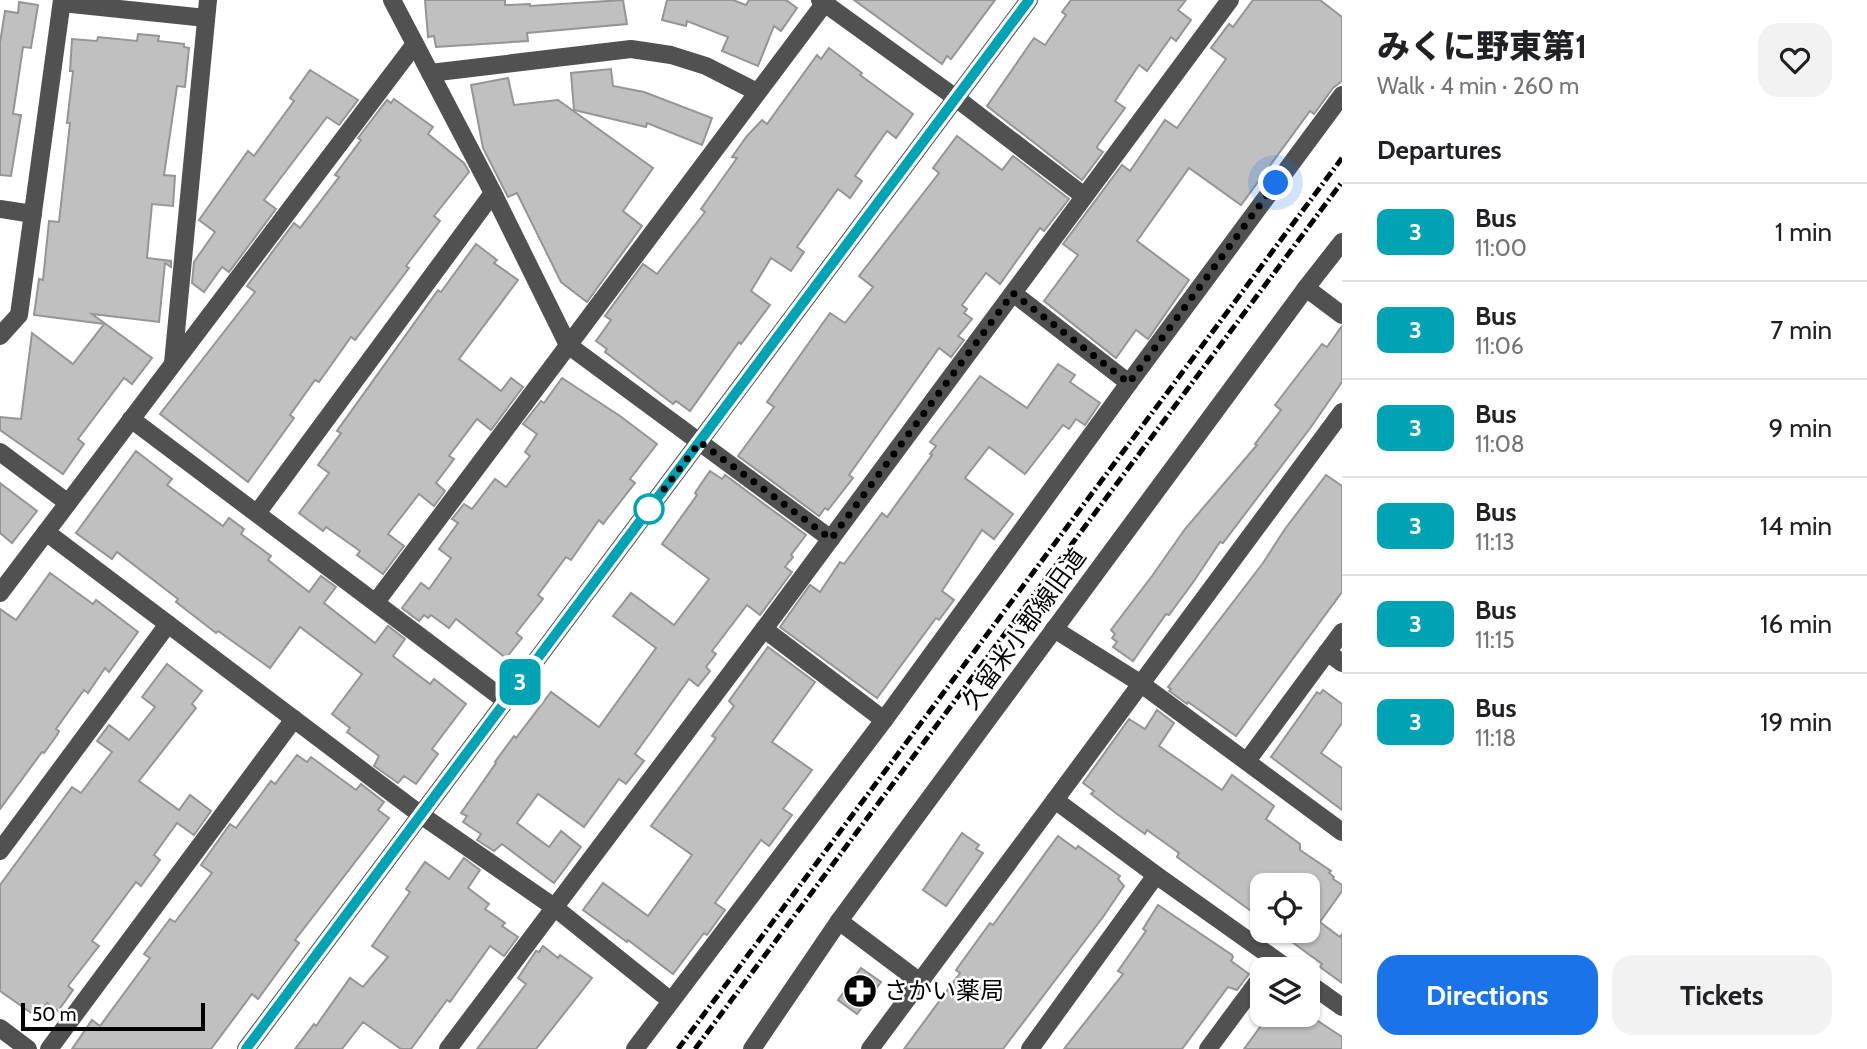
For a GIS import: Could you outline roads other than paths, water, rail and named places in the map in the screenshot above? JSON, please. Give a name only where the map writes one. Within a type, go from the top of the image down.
[{"type":"street","points":[[393,0],[568,345],[831,539]]},
{"type":"street","points":[[246,1049],[1029,0]]},
{"type":"street","points":[[448,1049],[764,629],[1230,0]]},
{"type":"street","points":[[0,336],[19,315],[62,1],[207,9],[173,363]]},
{"type":"street","points":[[376,602],[824,1],[1084,197]]},
{"type":"street","points":[[0,593],[415,44]]},
{"type":"street","points":[[430,73],[631,49],[671,55],[706,66],[757,93]]},
{"type":"street","points":[[635,1049],[884,720],[1342,95]]},
{"type":"street","points":[[258,512],[493,193]]},
{"type":"street","points":[[0,209],[33,214]]},
{"type":"street","name":"久留米小郡線旧道","points":[[752,1049],[839,922],[1342,242]]},
{"type":"street","points":[[1306,288],[1342,315]]},
{"type":"street","points":[[1013,293],[1129,383]]},
{"type":"street","points":[[870,1049],[1342,412]]},
{"type":"street","points":[[131,419],[506,701]]},
{"type":"street","points":[[0,452],[68,503]]},
{"type":"street","points":[[46,532],[421,815],[554,906],[671,1001]]},
{"type":"street","points":[[0,851],[168,624]]},
{"type":"street","points":[[764,629],[884,720]]},
{"type":"street","points":[[1054,629],[1140,683],[1342,832]]},
{"type":"street","points":[[1247,761],[1342,632]]},
{"type":"street","points":[[1327,653],[1342,663]]},
{"type":"street","points":[[48,1049],[295,719]]},
{"type":"street","points":[[1055,800],[1262,957]]},
{"type":"street","points":[[1030,1049],[1156,875]]},
{"type":"street","points":[[839,922],[920,982]]},
{"type":"street","points":[[1320,990],[1340,1002]]},
{"type":"street","points":[[1208,1049],[1250,992]]},
{"type":"street","points":[[0,1028],[28,1049]]},
{"type":"railway","points":[[678,1049],[1342,158]]},
{"type":"railway","points":[[695,1049],[1342,182]]},
{"type":"place","name":"さかい薬局","points":[[860,991]]}]
